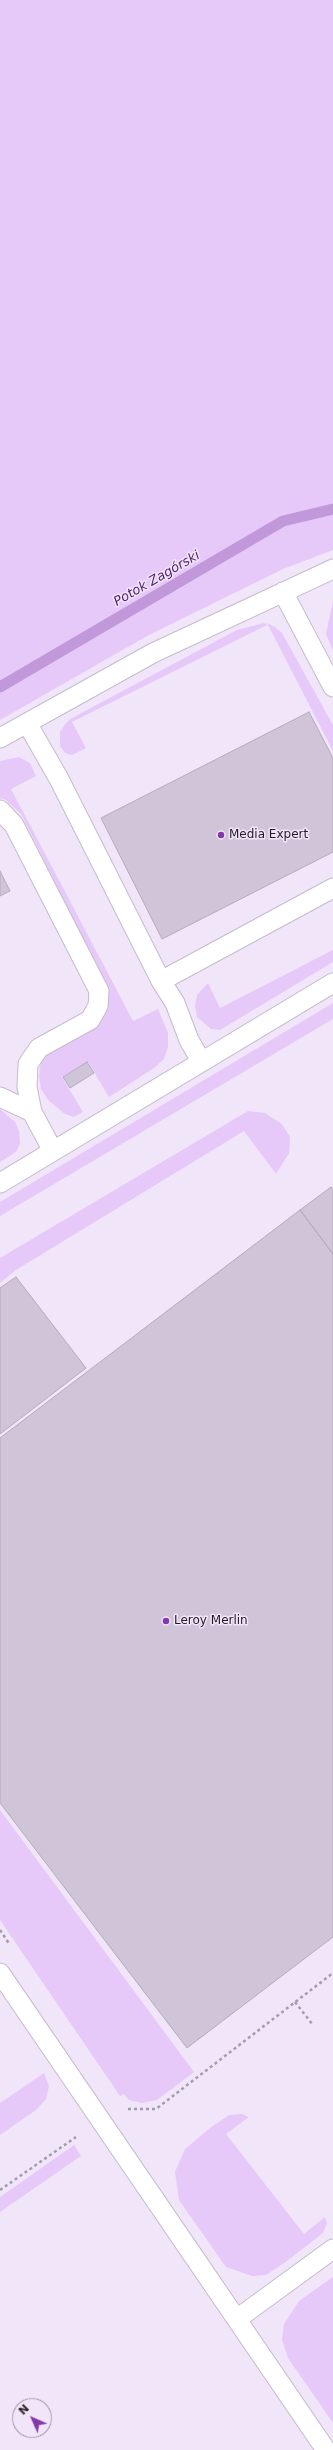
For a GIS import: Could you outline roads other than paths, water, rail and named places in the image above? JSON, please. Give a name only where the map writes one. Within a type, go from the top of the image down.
[{"type":"lane","points":[[0,738],[153,653],[333,569]]},
{"type":"lane","points":[[283,592],[333,687]]},
{"type":"lane","points":[[27,723],[62,786],[161,980],[175,1003],[189,1040],[201,1061]]},
{"type":"lane","points":[[0,810],[14,825],[99,991],[98,1006],[90,1020],[39,1048],[28,1064],[27,1087],[32,1112],[53,1151]]},
{"type":"lane","points":[[161,980],[333,888]]},
{"type":"lane","points":[[0,1183],[333,982]]},
{"type":"lane","points":[[0,1097],[32,1112]]},
{"type":"lane","points":[[0,1973],[326,2450]]},
{"type":"lane","points":[[236,2319],[333,2249]]},
{"type":"waterway","name":"Potok Zagórski","points":[[0,687],[283,521],[333,509]]},
{"type":"place","name":"Media Expert","points":[[221,835]]},
{"type":"place","name":"Leroy Merlin","points":[[166,1621]]}]
